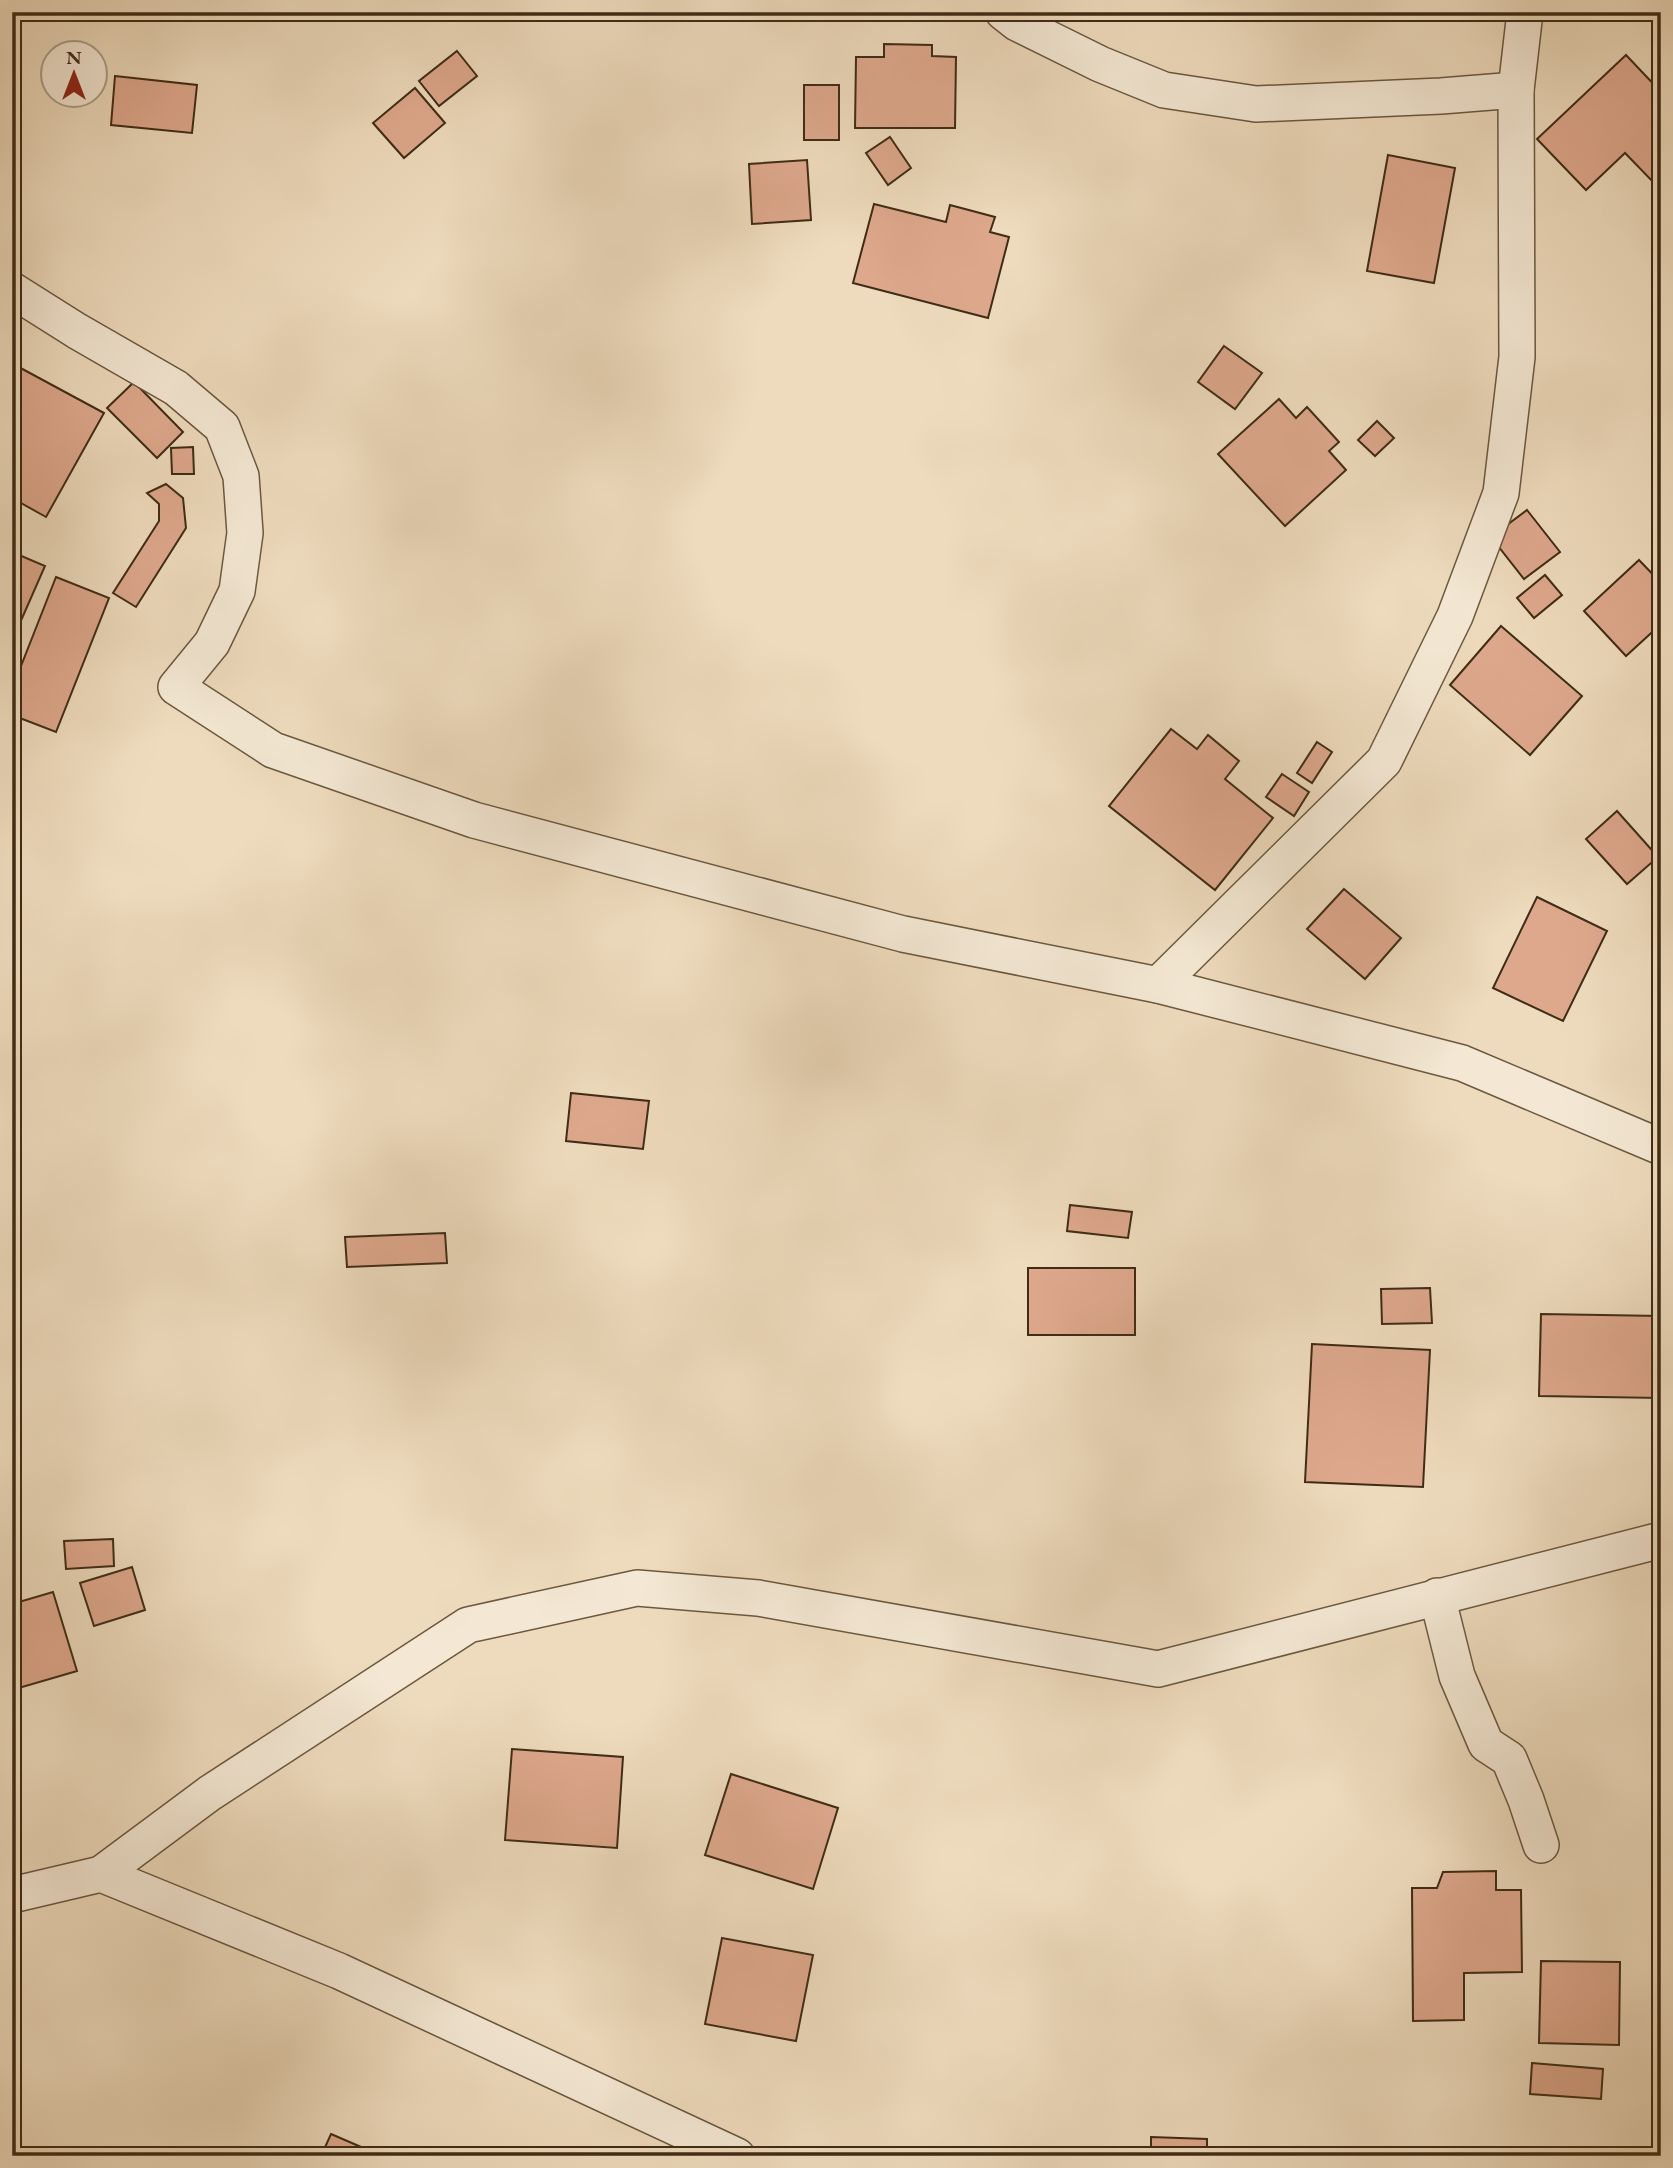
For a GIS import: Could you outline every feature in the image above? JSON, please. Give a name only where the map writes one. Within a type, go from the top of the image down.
[{"type":"street","points":[[1003,12],[1017,23],[1100,64],[1164,90],[1203,96],[1256,104],[1516,90]]},
{"type":"street","points":[[1158,985],[1384,761],[1455,616],[1501,493],[1515,370],[1516,90],[1525,12]]},
{"type":"street","points":[[12,290],[176,388],[222,427],[241,476],[245,533],[237,590],[212,643],[176,687],[273,750],[474,820],[890,931],[1158,985],[1462,1063],[1661,1147]]},
{"type":"street","points":[[12,1895],[101,1874],[210,1793],[468,1625],[637,1588],[758,1598],[1158,1669],[1661,1540]]},
{"type":"street","points":[[1437,1596],[1457,1676],[1486,1744],[1509,1759],[1541,1845]]},
{"type":"street","points":[[101,1874],[339,1972],[737,2156]]},
{"type":"building","points":[[884,44],[932,45],[932,56],[956,57],[955,128],[855,128],[856,57],[884,57]]},
{"type":"building","points":[[457,51],[477,76],[439,106],[419,81]]},
{"type":"building","points":[[1626,55],[1661,92],[1661,177],[1654,183],[1625,153],[1586,190],[1537,139]]},
{"type":"building","points":[[115,76],[197,85],[192,133],[111,125]]},
{"type":"building","points":[[804,85],[839,85],[839,140],[804,140]]},
{"type":"building","points":[[415,88],[445,123],[404,158],[373,123]]},
{"type":"building","points":[[890,137],[911,168],[888,185],[866,153]]},
{"type":"building","points":[[1388,155],[1455,168],[1434,283],[1367,271]]},
{"type":"building","points":[[807,160],[811,220],[752,224],[749,164]]},
{"type":"building","points":[[874,204],[946,222],[950,205],[995,217],[990,232],[1009,237],[988,318],[853,283]]},
{"type":"building","points":[[1224,346],[1262,373],[1235,409],[1198,382]]},
{"type":"building","points":[[15,365],[104,413],[46,517],[12,498],[12,370]]},
{"type":"building","points":[[134,382],[183,432],[157,458],[107,408]]},
{"type":"building","points":[[1279,399],[1296,418],[1307,407],[1339,442],[1329,451],[1346,470],[1285,526],[1218,454]]},
{"type":"building","points":[[1377,421],[1394,438],[1375,456],[1358,440]]},
{"type":"building","points":[[193,447],[194,474],[172,474],[171,448]]},
{"type":"building","points":[[166,484],[183,498],[186,528],[136,607],[113,593],[159,521],[159,504],[147,493]]},
{"type":"building","points":[[1527,510],[1560,552],[1524,579],[1491,537]]},
{"type":"building","points":[[12,552],[45,566],[12,641]]},
{"type":"building","points":[[1639,560],[1661,583],[1661,624],[1626,656],[1584,611]]},
{"type":"building","points":[[1545,575],[1562,595],[1534,618],[1517,598]]},
{"type":"building","points":[[56,577],[109,598],[56,732],[12,715],[12,689]]},
{"type":"building","points":[[1501,626],[1582,696],[1530,755],[1450,685]]},
{"type":"building","points":[[1171,729],[1197,749],[1208,735],[1239,761],[1225,779],[1273,818],[1215,890],[1109,806]]},
{"type":"building","points":[[1317,742],[1332,752],[1312,783],[1297,773]]},
{"type":"building","points":[[1282,774],[1309,792],[1294,816],[1266,797]]},
{"type":"building","points":[[1617,811],[1658,857],[1627,884],[1586,839]]},
{"type":"building","points":[[1344,889],[1401,938],[1365,979],[1307,929]]},
{"type":"building","points":[[1537,897],[1607,931],[1563,1021],[1493,988]]},
{"type":"building","points":[[571,1093],[649,1101],[643,1149],[566,1141]]},
{"type":"building","points":[[1070,1205],[1132,1212],[1128,1238],[1067,1231]]},
{"type":"building","points":[[445,1233],[447,1263],[347,1267],[345,1237]]},
{"type":"building","points":[[1028,1268],[1135,1268],[1135,1335],[1028,1335]]},
{"type":"building","points":[[1430,1288],[1432,1323],[1382,1324],[1381,1289]]},
{"type":"building","points":[[1541,1314],[1661,1316],[1661,1398],[1539,1396]]},
{"type":"building","points":[[1312,1344],[1430,1350],[1423,1487],[1305,1482]]},
{"type":"building","points":[[113,1539],[114,1566],[66,1569],[64,1541]]},
{"type":"building","points":[[132,1567],[145,1610],[94,1626],[80,1583]]},
{"type":"building","points":[[53,1592],[77,1671],[12,1690],[12,1604]]},
{"type":"building","points":[[512,1749],[623,1757],[617,1848],[505,1840]]},
{"type":"building","points":[[731,1774],[838,1808],[813,1889],[705,1855]]},
{"type":"building","points":[[1496,1871],[1496,1890],[1521,1890],[1522,1972],[1464,1973],[1464,2020],[1413,2021],[1412,1888],[1437,1888],[1443,1872]]},
{"type":"building","points":[[722,1938],[813,1955],[796,2041],[705,2024]]},
{"type":"building","points":[[1541,1961],[1620,1962],[1619,2045],[1539,2043]]},
{"type":"building","points":[[1532,2063],[1603,2069],[1601,2099],[1530,2094]]},
{"type":"building","points":[[331,2134],[382,2156],[321,2156]]},
{"type":"building","points":[[1151,2137],[1207,2139],[1207,2156],[1151,2156]]}]
